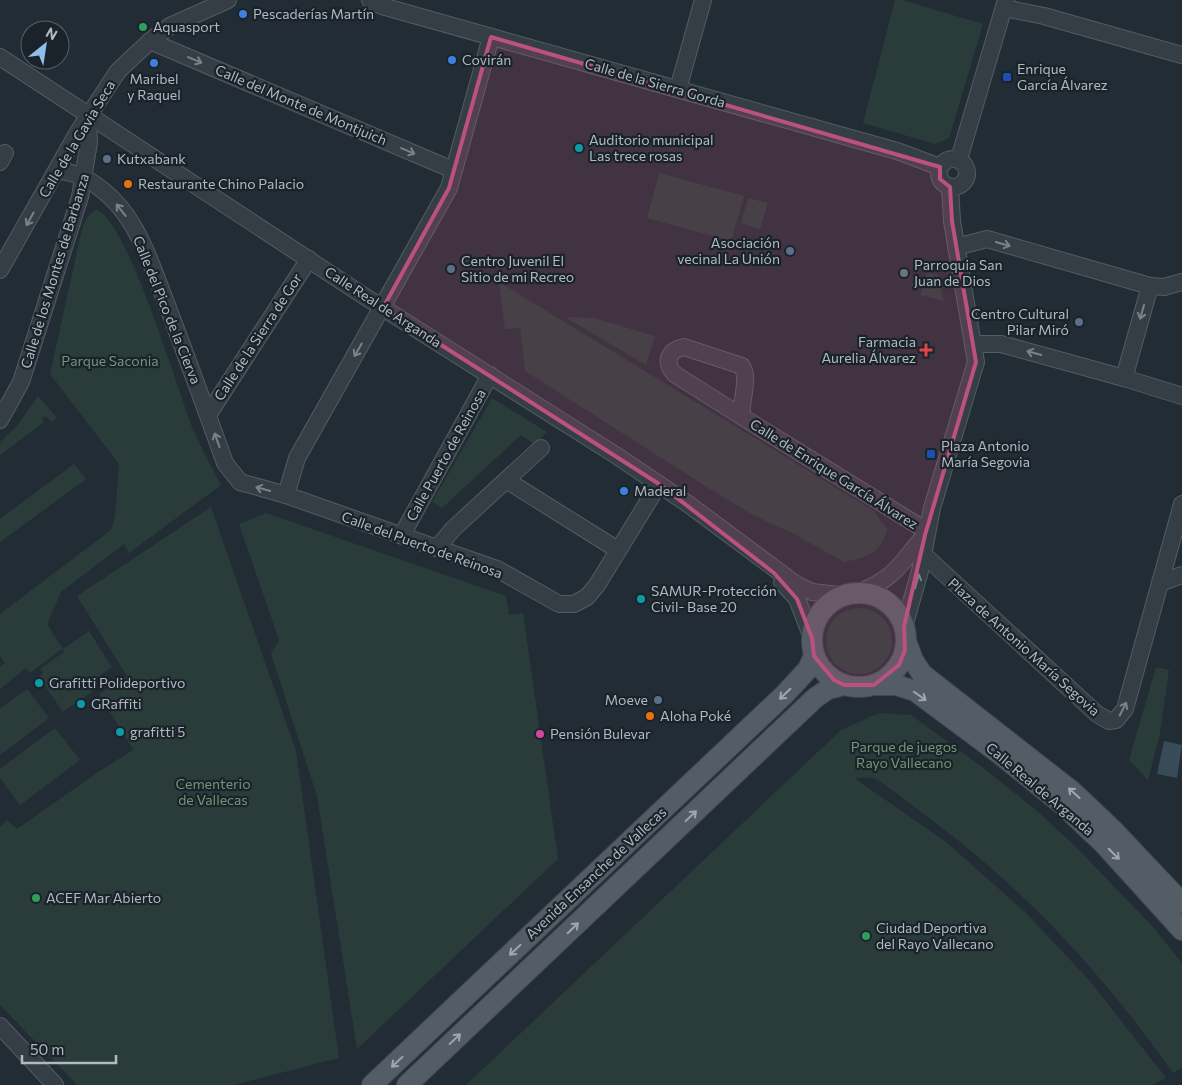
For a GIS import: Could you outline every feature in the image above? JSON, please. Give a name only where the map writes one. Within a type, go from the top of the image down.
[{"type":"main road","points":[[862,591],[889,604],[899,615],[905,634],[905,650],[899,665],[885,680],[874,685],[860,687],[844,685],[826,674],[813,647],[814,626],[820,614],[839,595],[862,591]]},
{"type":"main road","name":"Calle Real de Arganda","points":[[905,634],[913,660],[922,674],[1073,792],[1115,832],[1182,903]]},
{"type":"main road","name":"Avenida Ensanche de Vallecas","points":[[372,1085],[785,694],[808,669],[813,647]]},
{"type":"main road","name":"Avenida Ensanche de Vallecas","points":[[407,1085],[808,705],[828,689],[844,685]]},
{"type":"main road","name":"Calle Real de Arganda","points":[[874,685],[896,685],[915,691],[1001,754],[1063,805],[1104,844],[1182,930]]},
{"type":"street","name":"Calle de la Gavia Seca","points":[[1,265],[88,116],[118,71],[150,40],[170,26],[228,0]]},
{"type":"street","name":"Calle de la Sierra Gorda","points":[[370,0],[382,6],[897,151],[940,167]]},
{"type":"street","points":[[678,90],[703,0]]},
{"type":"street","points":[[959,159],[1005,4],[1182,55]]},
{"type":"street","points":[[286,495],[297,458],[449,188],[491,36]]},
{"type":"street","name":"Calle del Monte de Montjuich","points":[[150,40],[453,170]]},
{"type":"street","name":"Calle Real de Arganda","points":[[0,57],[383,308],[658,484],[804,589],[822,594],[839,595]]},
{"type":"street","name":"Calle de los Montes de Barbanza","points":[[1,418],[17,393],[37,339],[84,179],[89,142],[88,116]]},
{"type":"street","points":[[950,159],[959,159],[966,166],[967,175],[963,183],[950,186],[940,179],[940,167],[950,159]]},
{"type":"street","name":"Calle del Pico de la Cierva","points":[[57,172],[65,172],[84,179],[112,199],[126,216],[154,271],[225,463],[240,482]]},
{"type":"street","name":"Calle de Enrique García Álvarez","points":[[742,417],[741,402],[746,379],[742,366],[684,347],[676,349],[670,354],[668,362],[670,370],[676,375],[742,417],[926,533],[976,362],[952,221],[950,186]]},
{"type":"street","points":[[956,247],[987,239],[1150,286],[1164,287],[1182,282]]},
{"type":"street","name":"Calle de la Sierra de Gor","points":[[208,415],[309,259]]},
{"type":"street","points":[[1124,378],[1150,286]]},
{"type":"street","points":[[973,344],[1001,344],[1182,396]]},
{"type":"street","name":"Calle Puerto de Reinosa","points":[[402,535],[490,375]]},
{"type":"street","points":[[437,548],[453,529],[541,448]]},
{"type":"street","points":[[506,480],[618,550]]},
{"type":"street","name":"Calle del Puerto de Reinosa","points":[[240,482],[286,495],[497,569],[559,604],[574,604],[587,597],[658,484]]},
{"type":"street","name":"Plaza de Antonio María Segovia","points":[[923,554],[1096,714],[1109,721],[1116,720],[1125,709],[1182,504]]},
{"type":"street","points":[[905,634],[926,533]]},
{"type":"street","points":[[862,591],[879,584],[894,573],[926,533]]},
{"type":"street","name":"Calle Real de Arganda","points":[[764,562],[797,599],[813,647]]},
{"type":"street","points":[[1160,583],[1182,575]]},
{"type":"street","points":[[0,1026],[49,1083]]},
{"type":"highlighted area","points":[[491,37],[940,167],[940,179],[950,187],[952,221],[976,362],[925,535],[904,627],[905,650],[899,665],[874,685],[844,685],[834,680],[814,656],[812,638],[797,599],[774,573],[659,484],[383,308],[449,188]]},
{"type":"green space","points":[[895,0],[902,0],[983,24],[949,138],[935,144],[863,123]]},
{"type":"green space","points":[[659,173],[744,196],[731,241],[647,218]]},
{"type":"green space","points":[[748,198],[768,203],[760,229],[741,223]]},
{"type":"green space","name":"Parque Saconia","points":[[97,210],[110,222],[124,245],[152,313],[195,434],[221,485],[129,553],[124,544],[61,592],[47,624],[63,649],[89,631],[112,667],[89,684],[93,691],[63,712],[39,677],[43,673],[40,669],[64,652],[62,649],[30,673],[26,668],[0,689],[0,667],[5,663],[0,656],[0,614],[111,530],[115,516],[119,464],[50,374],[82,230],[87,218]]},
{"type":"green space","points":[[927,272],[938,275],[944,301],[920,295]]},
{"type":"green space","points":[[499,282],[874,511],[887,529],[881,544],[867,556],[844,562],[796,535],[753,515],[525,371],[520,328],[505,329]]},
{"type":"green space","points":[[565,317],[594,318],[655,336],[646,365]]},
{"type":"green space","name":"Parque Saconia","points":[[38,396],[57,418],[51,422],[46,416],[42,419],[44,422],[0,455],[0,442],[17,426]]},
{"type":"green space","points":[[492,398],[547,432],[534,444],[521,435],[442,508],[432,502]]},
{"type":"green space","points":[[74,464],[86,479],[0,542],[0,519]]},
{"type":"green space","name":"Cementerio de Vallecas","points":[[211,507],[296,751],[339,1058],[234,1085],[77,1085],[0,1005],[0,827],[7,820],[17,829],[133,750],[99,694],[127,676],[77,596]]},
{"type":"green space","points":[[266,513],[506,596],[509,615],[523,613],[558,859],[357,1049],[317,796],[271,654],[279,640],[239,524]]},
{"type":"green space","points":[[853,608],[865,608],[877,613],[887,623],[892,635],[890,654],[877,669],[865,674],[853,674],[841,669],[831,659],[826,647],[826,635],[831,623],[841,613]]},
{"type":"green space","points":[[1156,667],[1169,670],[1160,733],[1148,780],[1129,760]]},
{"type":"green space","points":[[27,689],[49,718],[0,755],[0,709]]},
{"type":"green space","name":"Ciudad Deportiva del Rayo Vallecano","points":[[879,713],[911,715],[982,767],[1035,809],[1077,848],[1154,928],[1182,963],[1182,1068],[1173,1073],[1147,1037],[1091,968],[1061,935],[998,874],[893,790],[873,778],[854,778],[946,842],[1025,912],[1090,981],[1166,1078],[1152,1085],[466,1085],[841,730]]},
{"type":"green space","points":[[55,728],[80,760],[20,805],[0,778],[0,769]]},
{"type":"water","points":[[1164,741],[1182,745],[1177,778],[1157,774]]},
{"type":"place","name":"Pescaderías Martín","points":[[243,14]]},
{"type":"place","name":"Aquasport","points":[[143,27]]},
{"type":"place","name":"Covirán","points":[[452,60]]},
{"type":"place","name":"Maribel y Raquel","points":[[154,63]]},
{"type":"place","name":"Enrique García Álvarez","points":[[1007,77]]},
{"type":"place","name":"Auditorio municipal Las trece rosas","points":[[579,148]]},
{"type":"place","name":"Kutxabank","points":[[107,159]]},
{"type":"place","name":"Restaurante Chino Palacio","points":[[128,184]]},
{"type":"place","name":"Asociación vecinal La Unión","points":[[790,251]]},
{"type":"place","name":"Centro Juvenil El Sitio de mi Recreo","points":[[451,269]]},
{"type":"place","name":"Parroquia San Juan de Dios","points":[[904,273]]},
{"type":"place","name":"Centro Cultural Pilar Miró","points":[[1079,322]]},
{"type":"place","name":"Farmacia Aurelia Álvarez","points":[[926,350]]},
{"type":"place","name":"Plaza Antonio María Segovia","points":[[931,454]]},
{"type":"place","name":"Maderal","points":[[624,491]]},
{"type":"place","name":"SAMUR-Protección Civil- Base 20","points":[[641,599]]},
{"type":"place","name":"Grafitti Polideportivo","points":[[39,683]]},
{"type":"place","name":"Moeve","points":[[658,700]]},
{"type":"place","name":"GRaffiti","points":[[81,704]]},
{"type":"place","name":"Aloha Poké","points":[[650,716]]},
{"type":"place","name":"grafitti 5","points":[[120,732]]},
{"type":"place","name":"Pensión Bulevar","points":[[540,734]]},
{"type":"place","name":"ACEF Mar Abierto","points":[[36,898]]},
{"type":"place","name":"Ciudad Deportiva del Rayo Vallecano","points":[[866,936]]},
{"type":"park label","name":"Parque de juegos Rayo Vallecano","points":[[904,756]]}]
